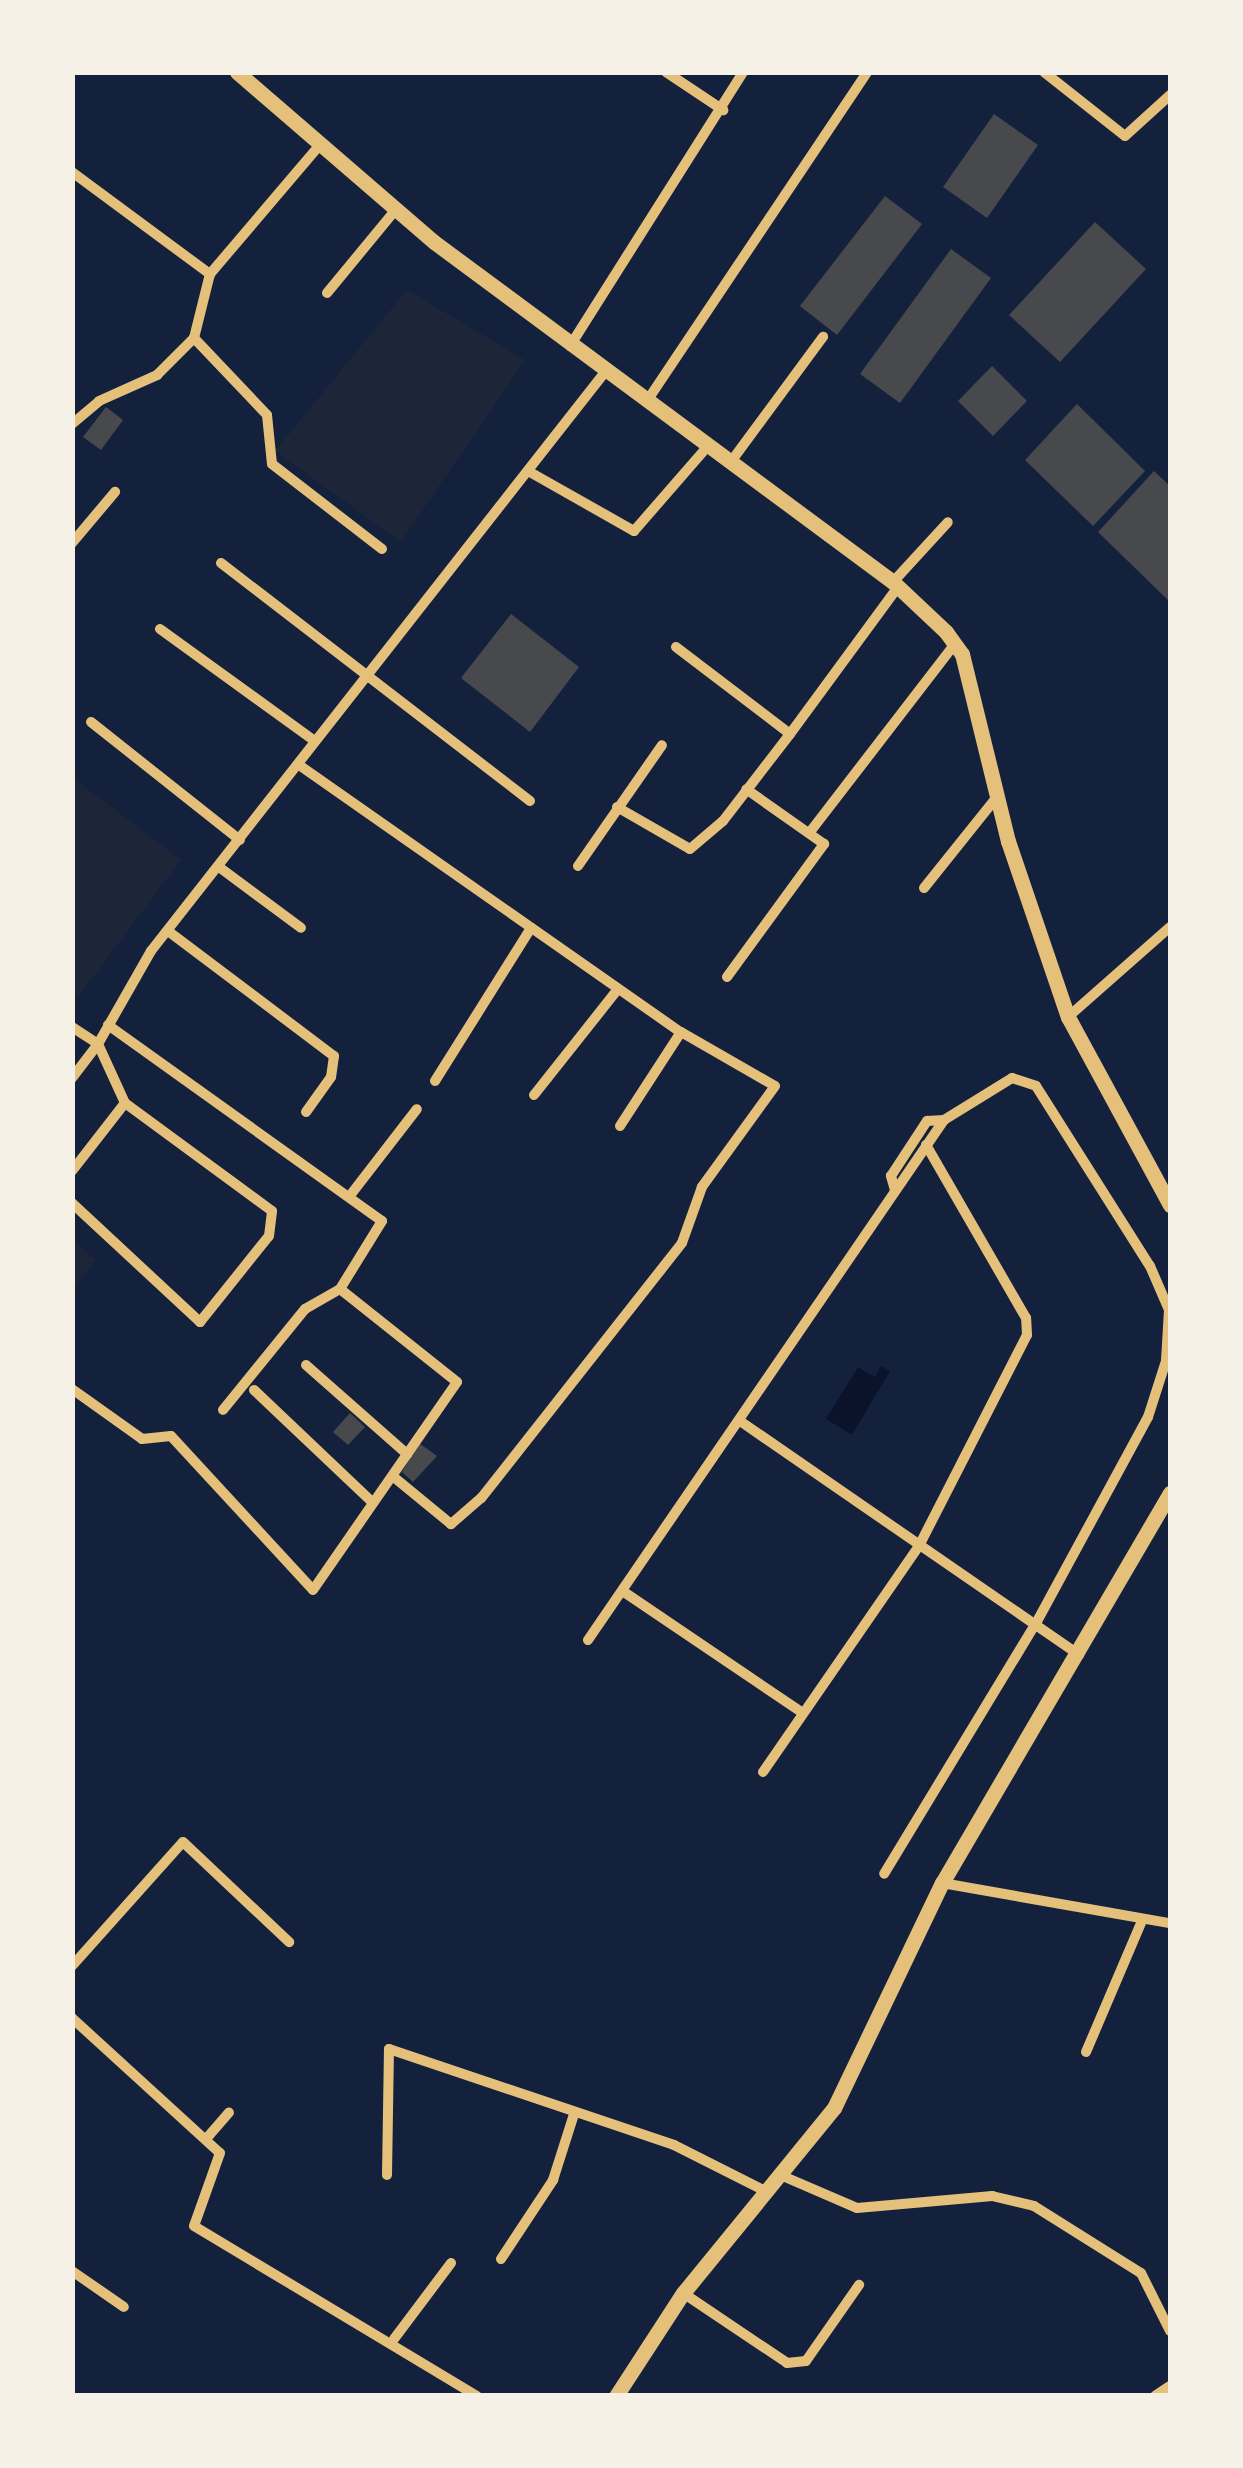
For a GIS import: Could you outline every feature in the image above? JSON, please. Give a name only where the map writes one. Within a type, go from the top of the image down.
[{"type":"street","points":[[236,72],[255,78],[318,146],[570,346],[896,584],[956,644],[997,797],[1068,1016],[1170,1205]]},
{"type":"street","points":[[666,72],[723,110]]},
{"type":"street","points":[[570,346],[744,72]]},
{"type":"street","points":[[647,401],[867,72]]},
{"type":"street","points":[[1044,72],[1125,136],[1170,95]]},
{"type":"street","points":[[72,424],[99,400],[157,376],[194,338],[210,274],[318,146]]},
{"type":"street","points":[[72,172],[210,274]]},
{"type":"street","points":[[327,293],[397,208]]},
{"type":"street","points":[[730,463],[824,337]]},
{"type":"street","points":[[194,338],[267,415],[272,464],[382,549]]},
{"type":"street","points":[[72,1078],[98,1044],[168,931],[606,372]]},
{"type":"street","points":[[528,471],[634,532],[708,446]]},
{"type":"street","points":[[75,535],[115,492]]},
{"type":"street","points":[[616,806],[690,848],[746,789],[790,734],[896,584],[948,522]]},
{"type":"street","points":[[221,563],[530,801]]},
{"type":"street","points":[[160,629],[315,741]]},
{"type":"street","points":[[810,832],[956,644]]},
{"type":"street","points":[[676,647],[790,734]]},
{"type":"street","points":[[91,722],[240,840]]},
{"type":"street","points":[[578,866],[616,806],[662,745]]},
{"type":"street","points":[[299,765],[681,1032],[775,1086],[702,1187],[682,1243],[460,1518],[443,1521],[394,1478]]},
{"type":"street","points":[[726,977],[823,849],[810,832],[746,789]]},
{"type":"street","points":[[924,888],[997,797]]},
{"type":"street","points":[[219,867],[301,928]]},
{"type":"street","points":[[435,1081],[531,928]]},
{"type":"street","points":[[1068,1016],[1170,928]]},
{"type":"street","points":[[168,931],[334,1056],[306,1112]]},
{"type":"street","points":[[534,1094],[618,989]]},
{"type":"street","points":[[108,1025],[352,1193],[382,1228],[340,1290],[305,1308],[223,1410]]},
{"type":"street","points":[[72,1027],[98,1044],[125,1103],[277,1222],[200,1322],[72,1204]]},
{"type":"street","points":[[620,1126],[681,1032]]},
{"type":"street","points":[[588,1640],[944,1120],[1012,1078],[1036,1086],[1170,1310],[1148,1417],[1036,1623],[884,1874]]},
{"type":"street","points":[[72,1171],[125,1103]]},
{"type":"street","points":[[352,1193],[417,1109]]},
{"type":"street","points":[[895,1190],[891,1176],[927,1121],[944,1120]]},
{"type":"street","points":[[763,1772],[920,1544],[1028,1326],[926,1145]]},
{"type":"street","points":[[72,1389],[142,1440],[170,1436],[313,1590],[372,1502],[394,1478],[456,1376],[340,1290]]},
{"type":"street","points":[[306,1365],[406,1454]]},
{"type":"street","points":[[254,1390],[372,1502]]},
{"type":"street","points":[[740,1421],[1079,1654]]},
{"type":"street","points":[[616,2396],[683,2293],[786,2177],[834,2108],[942,1882],[1079,1654],[1170,1492]]},
{"type":"street","points":[[624,1592],[801,1712]]},
{"type":"street","points":[[72,1966],[183,1842],[289,1942]]},
{"type":"street","points":[[942,1882],[1170,1923]]},
{"type":"street","points":[[1086,2052],[1142,1921]]},
{"type":"street","points":[[72,2018],[206,2139],[221,2164],[194,2226],[394,2339],[477,2396]]},
{"type":"street","points":[[387,2175],[389,2049],[674,2145],[771,2194]]},
{"type":"street","points":[[206,2139],[229,2114]]},
{"type":"street","points":[[500,2259],[553,2180],[574,2114]]},
{"type":"street","points":[[786,2177],[858,2208],[992,2196],[1034,2206],[1141,2273],[1170,2331]]},
{"type":"street","points":[[394,2339],[451,2264]]},
{"type":"street","points":[[72,2270],[124,2307]]},
{"type":"street","points":[[683,2293],[787,2363],[806,2361],[859,2285]]},
{"type":"street","points":[[1155,2396],[1170,2386]]},
{"type":"shaded area","points":[[407,290],[525,360],[401,542],[275,451]]},
{"type":"shaded area","points":[[72,777],[181,860],[78,997],[72,993]]},
{"type":"shaded area","points":[[73,1241],[96,1260],[73,1289]]},
{"type":"shaded area","points":[[881,1366],[890,1371],[852,1435],[826,1419],[858,1367],[875,1377]]},
{"type":"building","points":[[994,114],[1038,145],[987,218],[943,187]]},
{"type":"building","points":[[885,196],[922,224],[837,335],[800,306]]},
{"type":"building","points":[[1095,222],[1146,269],[1060,362],[1009,315]]},
{"type":"building","points":[[951,249],[991,278],[900,403],[860,374]]},
{"type":"building","points":[[992,366],[1027,401],[993,436],[958,401]]},
{"type":"building","points":[[1077,404],[1145,471],[1093,526],[1025,460]]},
{"type":"building","points":[[106,407],[123,420],[101,450],[83,437]]},
{"type":"building","points":[[1154,471],[1170,486],[1170,602],[1098,532]]},
{"type":"building","points":[[511,614],[579,667],[530,732],[461,678]]},
{"type":"building","points":[[350,1413],[365,1427],[348,1445],[333,1432]]},
{"type":"building","points":[[419,1443],[437,1456],[413,1482],[402,1472]]}]
